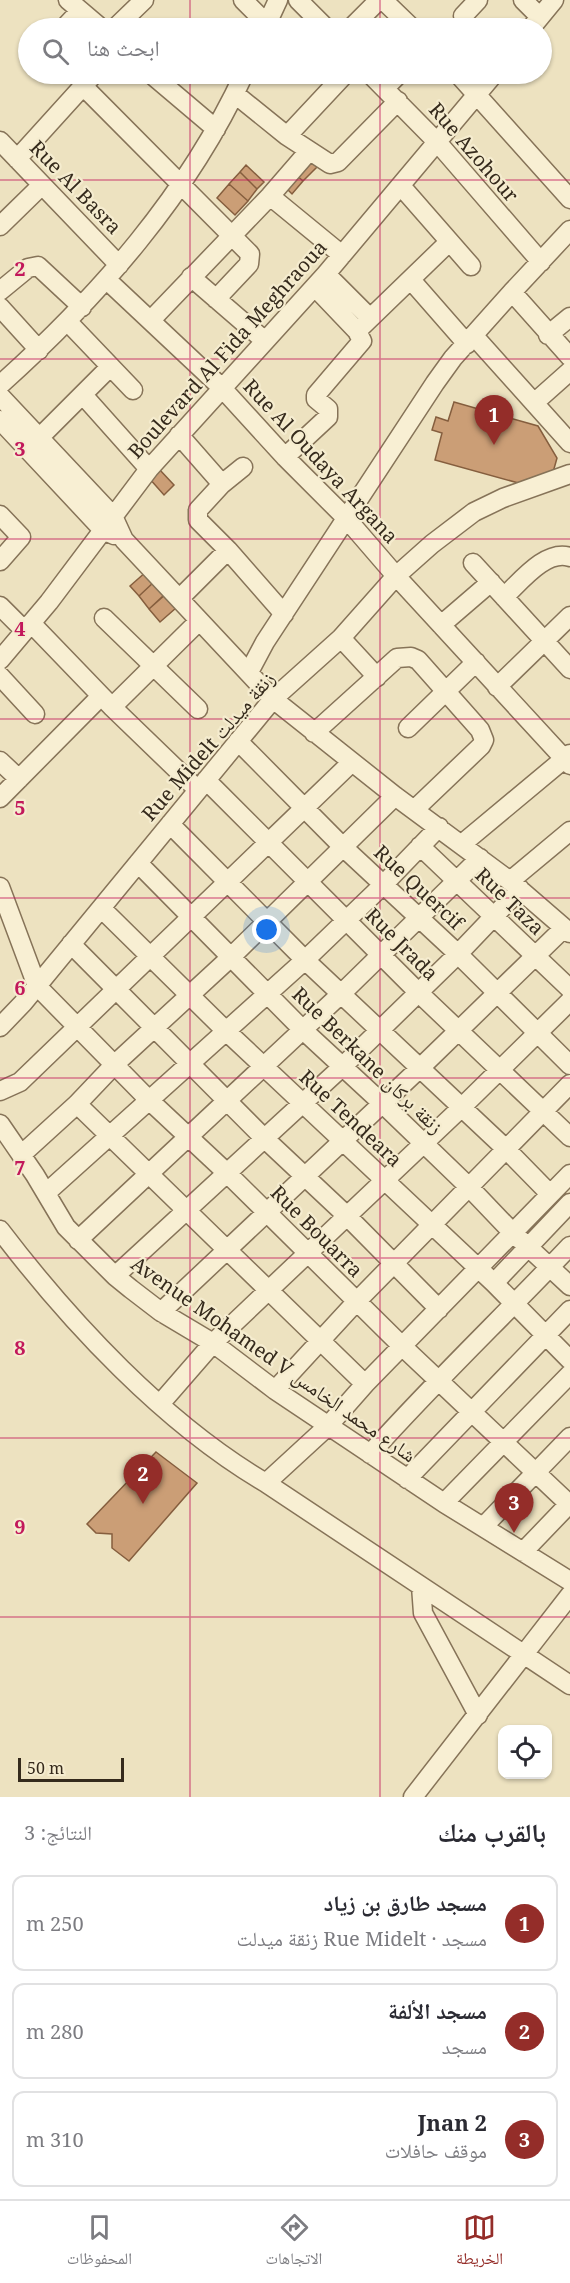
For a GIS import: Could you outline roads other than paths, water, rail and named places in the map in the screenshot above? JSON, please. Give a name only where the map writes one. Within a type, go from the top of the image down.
[{"type":"street","points":[[125,18],[144,0]]},
{"type":"street","points":[[243,0],[259,18]]},
{"type":"street","points":[[270,18],[278,0]]},
{"type":"street","points":[[298,0],[316,18]]},
{"type":"street","points":[[463,16],[478,0]]},
{"type":"street","points":[[523,0],[533,18]]},
{"type":"street","points":[[540,18],[554,0]]},
{"type":"street","points":[[364,18],[386,2],[402,18]]},
{"type":"street","points":[[74,5],[89,18]]},
{"type":"street","points":[[16,159],[84,84]]},
{"type":"street","points":[[92,84],[181,184],[250,254],[249,264],[216,298]]},
{"type":"street","points":[[163,84],[216,129]]},
{"type":"street","points":[[0,385],[68,322],[119,265],[181,184],[216,129],[240,84]]},
{"type":"street","points":[[287,136],[336,84]]},
{"type":"street","name":"Rue Azohour","points":[[381,84],[438,143],[540,262]]},
{"type":"street","points":[[385,88],[389,84]]},
{"type":"street","points":[[469,84],[570,199]]},
{"type":"street","name":"Boulevard Al Fida Meghraoua","points":[[0,660],[149,469],[320,281],[486,84]]},
{"type":"street","points":[[235,94],[287,136],[330,164],[338,162],[398,101]]},
{"type":"street","name":"Rue Al Basra","points":[[0,141],[119,265]]},
{"type":"street","points":[[151,320],[270,196],[309,151]]},
{"type":"street","points":[[0,226],[42,185]]},
{"type":"street","points":[[401,186],[471,266]]},
{"type":"street","points":[[270,196],[342,255]]},
{"type":"street","points":[[249,672],[346,518],[453,358],[570,230]]},
{"type":"street","points":[[357,331],[449,242]]},
{"type":"street","points":[[0,291],[28,267],[38,266],[82,307]]},
{"type":"street","points":[[191,277],[265,341]]},
{"type":"street","name":"Rue Al Oudaya Argana","points":[[107,280],[222,388],[285,457],[346,518],[497,687],[568,759]]},
{"type":"street","points":[[411,280],[534,403],[570,443]]},
{"type":"street","points":[[320,281],[370,318]]},
{"type":"street","points":[[285,457],[328,417],[328,409],[316,399],[316,395],[361,344],[362,338],[320,281]]},
{"type":"street","points":[[512,292],[570,357]]},
{"type":"street","points":[[0,307],[39,350]]},
{"type":"street","points":[[548,335],[570,317]]},
{"type":"street","points":[[68,322],[133,390]]},
{"type":"street","points":[[39,438],[110,367]]},
{"type":"street","points":[[534,403],[570,370]]},
{"type":"street","points":[[83,395],[149,469]]},
{"type":"street","points":[[0,396],[39,438],[108,523]]},
{"type":"street","points":[[0,420],[108,523],[273,699],[395,796],[566,923],[459,1031],[161,1312]]},
{"type":"street","points":[[179,435],[222,484]]},
{"type":"street","points":[[243,467],[222,484],[198,510],[198,520],[228,550],[284,614]]},
{"type":"street","name":"Rue Midelt زنقة ميدلت","points":[[0,1027],[37,986],[273,699],[341,638],[396,576],[432,544],[474,512],[503,498],[570,474]]},
{"type":"street","points":[[0,515],[21,537],[0,561]]},
{"type":"street","points":[[180,598],[228,550]]},
{"type":"street","points":[[504,597],[547,558],[561,554],[570,557]]},
{"type":"street","points":[[473,563],[570,669]]},
{"type":"street","points":[[441,625],[491,582]]},
{"type":"street","name":"Rue Jrada","points":[[0,606],[27,627],[107,702],[269,844],[419,993],[570,1137]]},
{"type":"street","points":[[497,687],[570,616]]},
{"type":"street","points":[[104,618],[198,709]]},
{"type":"street","points":[[0,798],[107,702],[155,667],[199,621]]},
{"type":"street","points":[[341,638],[377,677]]},
{"type":"street","points":[[314,733],[397,658],[411,657],[418,660],[480,730],[484,740],[481,746],[414,810]]},
{"type":"street","points":[[408,728],[476,662]]},
{"type":"street","points":[[0,676],[35,714]]},
{"type":"street","name":"Rue Quercif","points":[[238,741],[343,847],[458,954],[570,1065]]},
{"type":"street","points":[[462,844],[568,759]]},
{"type":"street","points":[[0,761],[19,779]]},
{"type":"street","points":[[0,1091],[20,1082],[352,762]]},
{"type":"street","points":[[21,1155],[230,958],[395,796]]},
{"type":"street","points":[[170,824],[305,960],[506,1149],[550,1194]]},
{"type":"street","points":[[46,1193],[305,960],[383,885],[438,827]]},
{"type":"street","points":[[115,1276],[419,993],[495,917],[515,885],[570,831]]},
{"type":"street","name":"Rue Taza","points":[[420,846],[570,989]]},
{"type":"street","points":[[78,1240],[342,993],[480,858]]},
{"type":"street","name":"Rue Berkane زنقة بركان","points":[[138,863],[302,1029],[570,1286]]},
{"type":"street","points":[[0,887],[37,986]]},
{"type":"street","name":"Rue Tendeara","points":[[101,908],[226,1031],[494,1283],[570,1360]]},
{"type":"street","points":[[71,944],[190,1065],[440,1309]]},
{"type":"street","name":"Rue Bouarra","points":[[37,986],[76,1028],[227,1173],[356,1302],[570,1504]]},
{"type":"street","points":[[160,1404],[213,1343],[462,1107],[570,1001]]},
{"type":"street","points":[[275,1390],[356,1302],[570,1084]]},
{"type":"street","points":[[77,1104],[365,1384]]},
{"type":"street","name":"Avenue Mohamed V شارع محمد الخامس","points":[[0,1124],[66,1227],[115,1276],[161,1312],[213,1343],[275,1390],[407,1479],[570,1581]]},
{"type":"street","points":[[266,1483],[328,1426],[365,1384],[570,1173]]},
{"type":"street","points":[[494,1283],[570,1203]]},
{"type":"street","points":[[0,1230],[90,1338],[160,1404],[239,1467],[570,1685]]},
{"type":"street","points":[[370,1454],[570,1246]]},
{"type":"street","points":[[407,1479],[570,1310]]},
{"type":"street","points":[[444,1503],[570,1374]]},
{"type":"street","points":[[483,1527],[570,1437]]},
{"type":"street","points":[[523,1552],[570,1504]]},
{"type":"street","points":[[421,1586],[423,1613],[478,1715]]},
{"type":"street","points":[[413,1797],[570,1595]]},
{"type":"place","name":"مسجد طارق بن زياد","points":[[494,445]]},
{"type":"place","name":"مسجد الألفة","points":[[143,1504]]},
{"type":"place","name":"Jnan 2","points":[[514,1533]]}]
